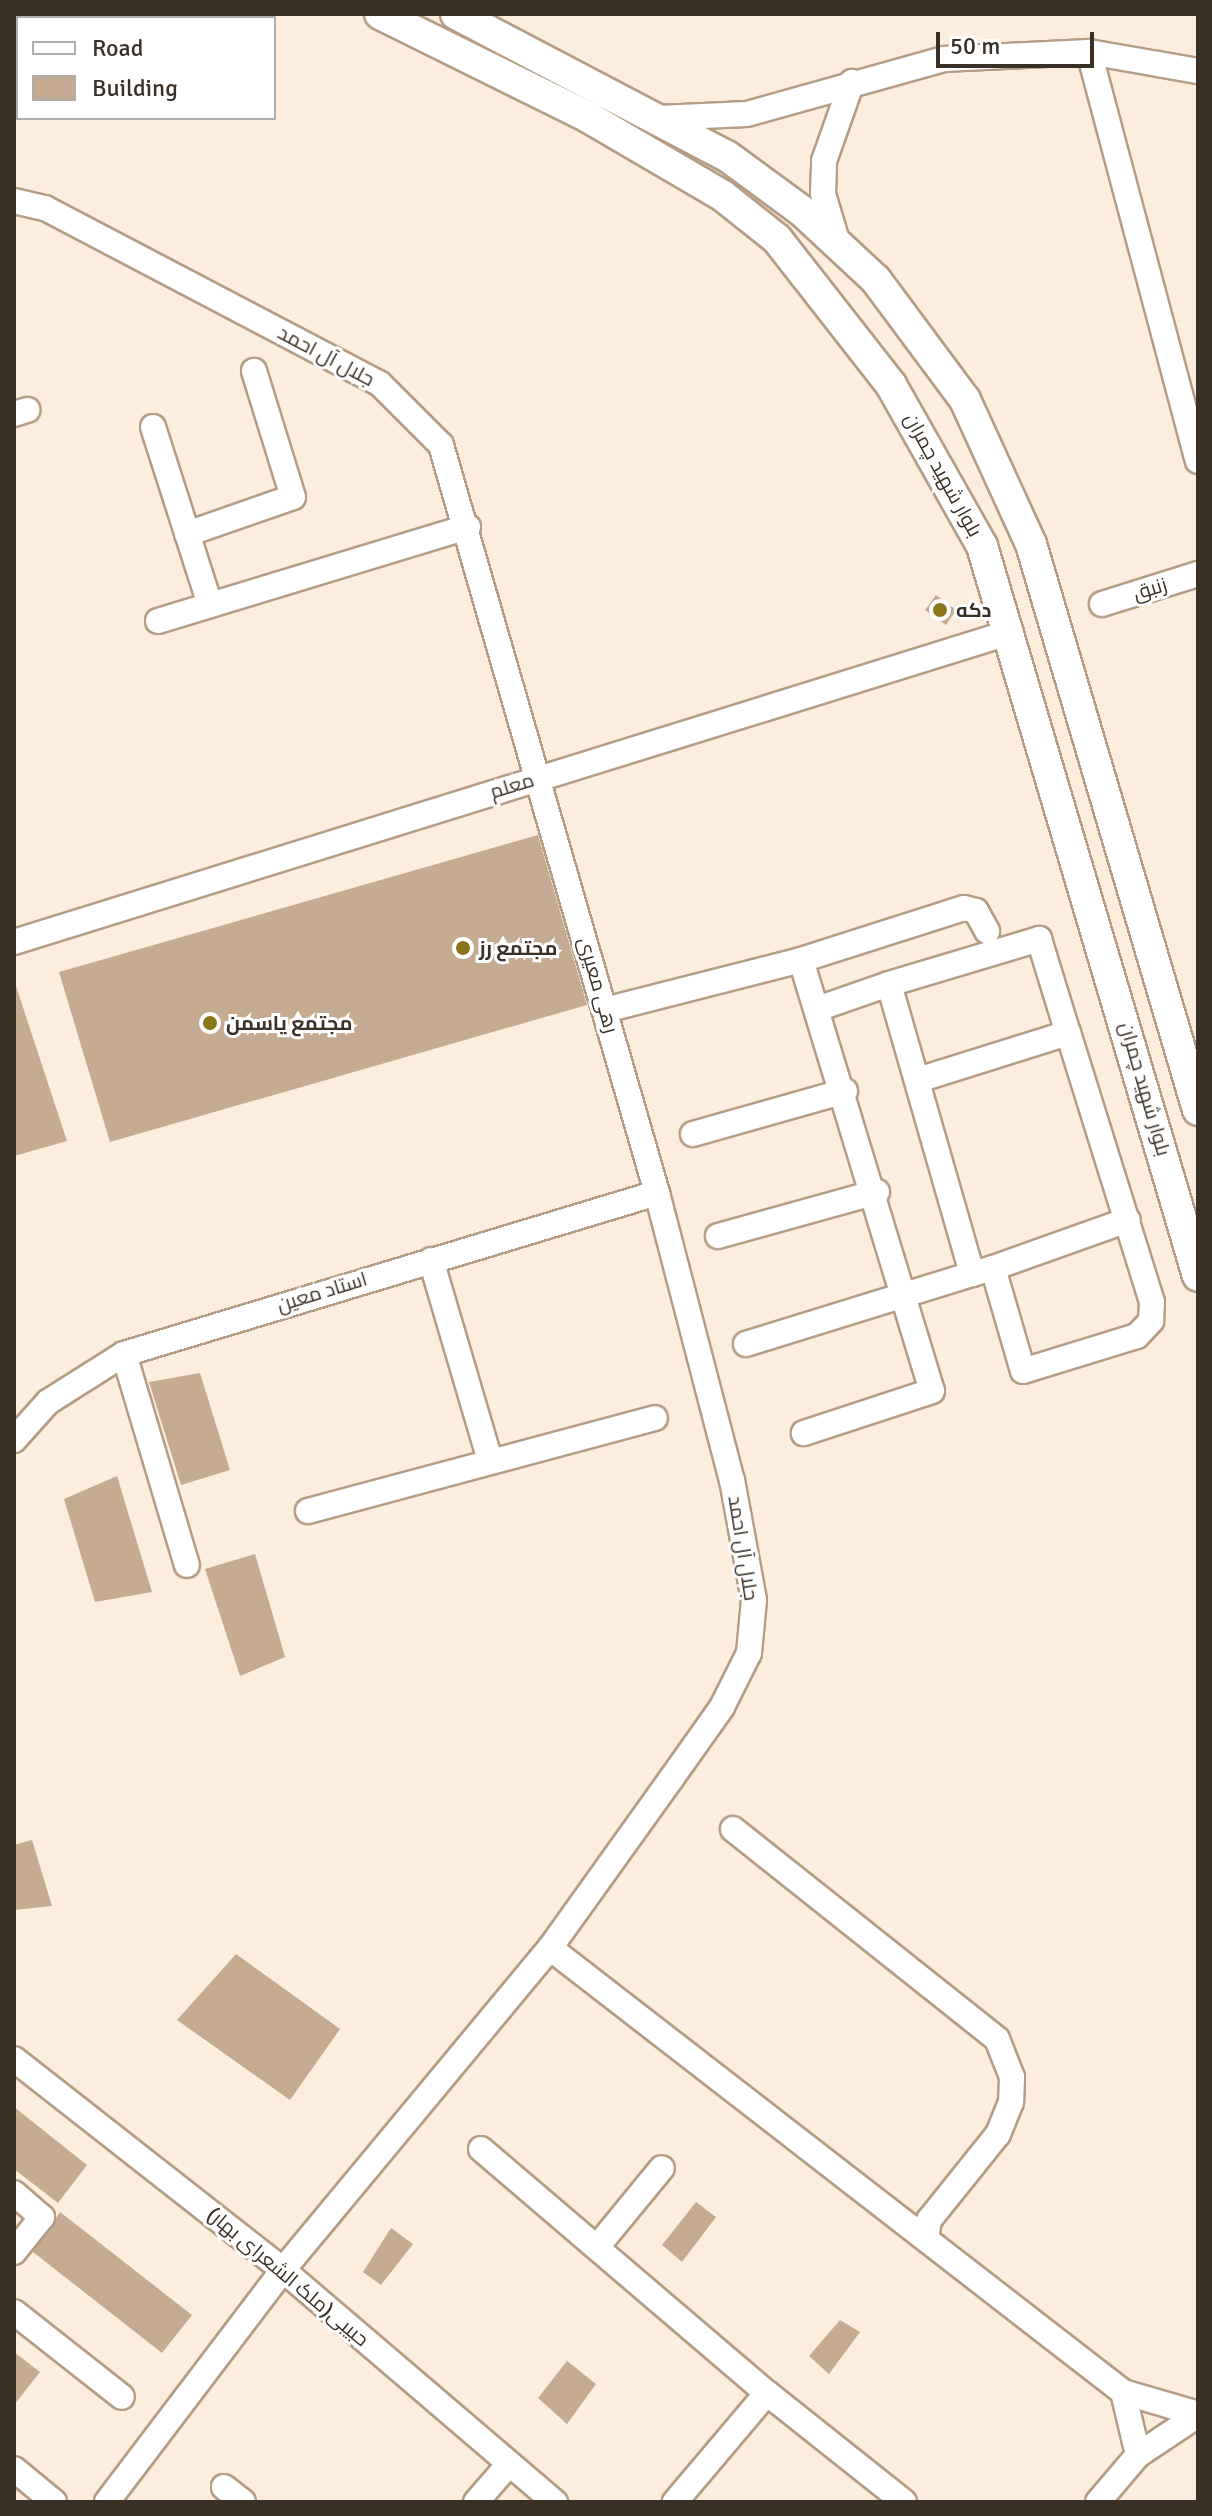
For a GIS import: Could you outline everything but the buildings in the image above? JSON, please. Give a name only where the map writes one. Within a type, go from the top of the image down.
[{"type":"main road","name":"بلوار شهید چمران","points":[[380,14],[659,157],[777,239],[891,385],[934,454],[982,546],[1011,632],[1198,1276]]},
{"type":"main road","points":[[456,14],[727,156],[838,244],[876,280],[965,400],[1031,544],[1198,1110]]},
{"type":"main road","points":[[1011,632],[1052,616]]},
{"type":"street","points":[[657,118],[747,114],[852,82],[944,59],[1089,52],[1198,71]]},
{"type":"street","points":[[1089,52],[1198,461]]},
{"type":"street","points":[[838,244],[823,194],[824,161],[852,82]]},
{"type":"street","name":"جلال آل احمد","points":[[14,201],[45,208],[380,384],[441,445],[468,527],[540,777]]},
{"type":"street","points":[[187,534],[293,497],[254,371]]},
{"type":"street","points":[[153,427],[210,605]]},
{"type":"street","points":[[158,621],[468,527]]},
{"type":"street","name":"زنبق","points":[[1102,604],[1198,574]]},
{"type":"street","name":"معلم","points":[[14,942],[1011,632]]},
{"type":"street","name":"رهی معیری","points":[[540,777],[657,1193]]},
{"type":"street","points":[[605,1010],[801,960],[964,908],[976,911],[987,931]]},
{"type":"street","points":[[820,1008],[889,984],[1039,939],[1152,1302],[1151,1321],[1137,1336],[1023,1371],[982,1271],[889,984]]},
{"type":"street","points":[[801,960],[820,1008],[877,1192],[932,1391],[804,1433]]},
{"type":"street","points":[[918,1080],[1068,1033]]},
{"type":"street","points":[[693,1134],[845,1091]]},
{"type":"street","points":[[718,1236],[877,1192]]},
{"type":"street","name":"جلال آل احمد","points":[[107,2502],[283,2270],[550,1948],[722,1707],[749,1653],[754,1600],[732,1480],[657,1193]]},
{"type":"street","name":"استاد معین","points":[[14,1440],[48,1402],[124,1354],[657,1193]]},
{"type":"street","points":[[746,1344],[982,1271],[1128,1220]]},
{"type":"street","points":[[431,1260],[490,1461]]},
{"type":"street","points":[[124,1354],[187,1565]]},
{"type":"street","points":[[308,1511],[655,1418]]},
{"type":"street","points":[[733,1829],[997,2039],[1012,2077],[1011,2102],[998,2134],[929,2220],[926,2239]]},
{"type":"street","points":[[550,1948],[1123,2392],[1198,2414]]},
{"type":"street","name":"حبیبی(ملک الشعرای بهار)","points":[[14,2059],[283,2270],[555,2502]]},
{"type":"street","points":[[481,2149],[767,2393],[904,2502]]},
{"type":"street","points":[[597,2247],[662,2168]]},
{"type":"street","points":[[14,2193],[42,2217],[14,2252]]},
{"type":"street","points":[[14,2312],[122,2397]]},
{"type":"street","points":[[1123,2392],[1138,2455]]},
{"type":"street","points":[[675,2502],[767,2393]]},
{"type":"street","points":[[1098,2502],[1138,2455],[1198,2414]]},
{"type":"street","points":[[476,2502],[509,2464]]},
{"type":"street","points":[[14,2469],[54,2502]]},
{"type":"place","name":"دکه","points":[[940,610]]},
{"type":"place","name":"مجتمع رز","points":[[463,948]]},
{"type":"place","name":"مجتمع یاسمن","points":[[210,1023]]}]
